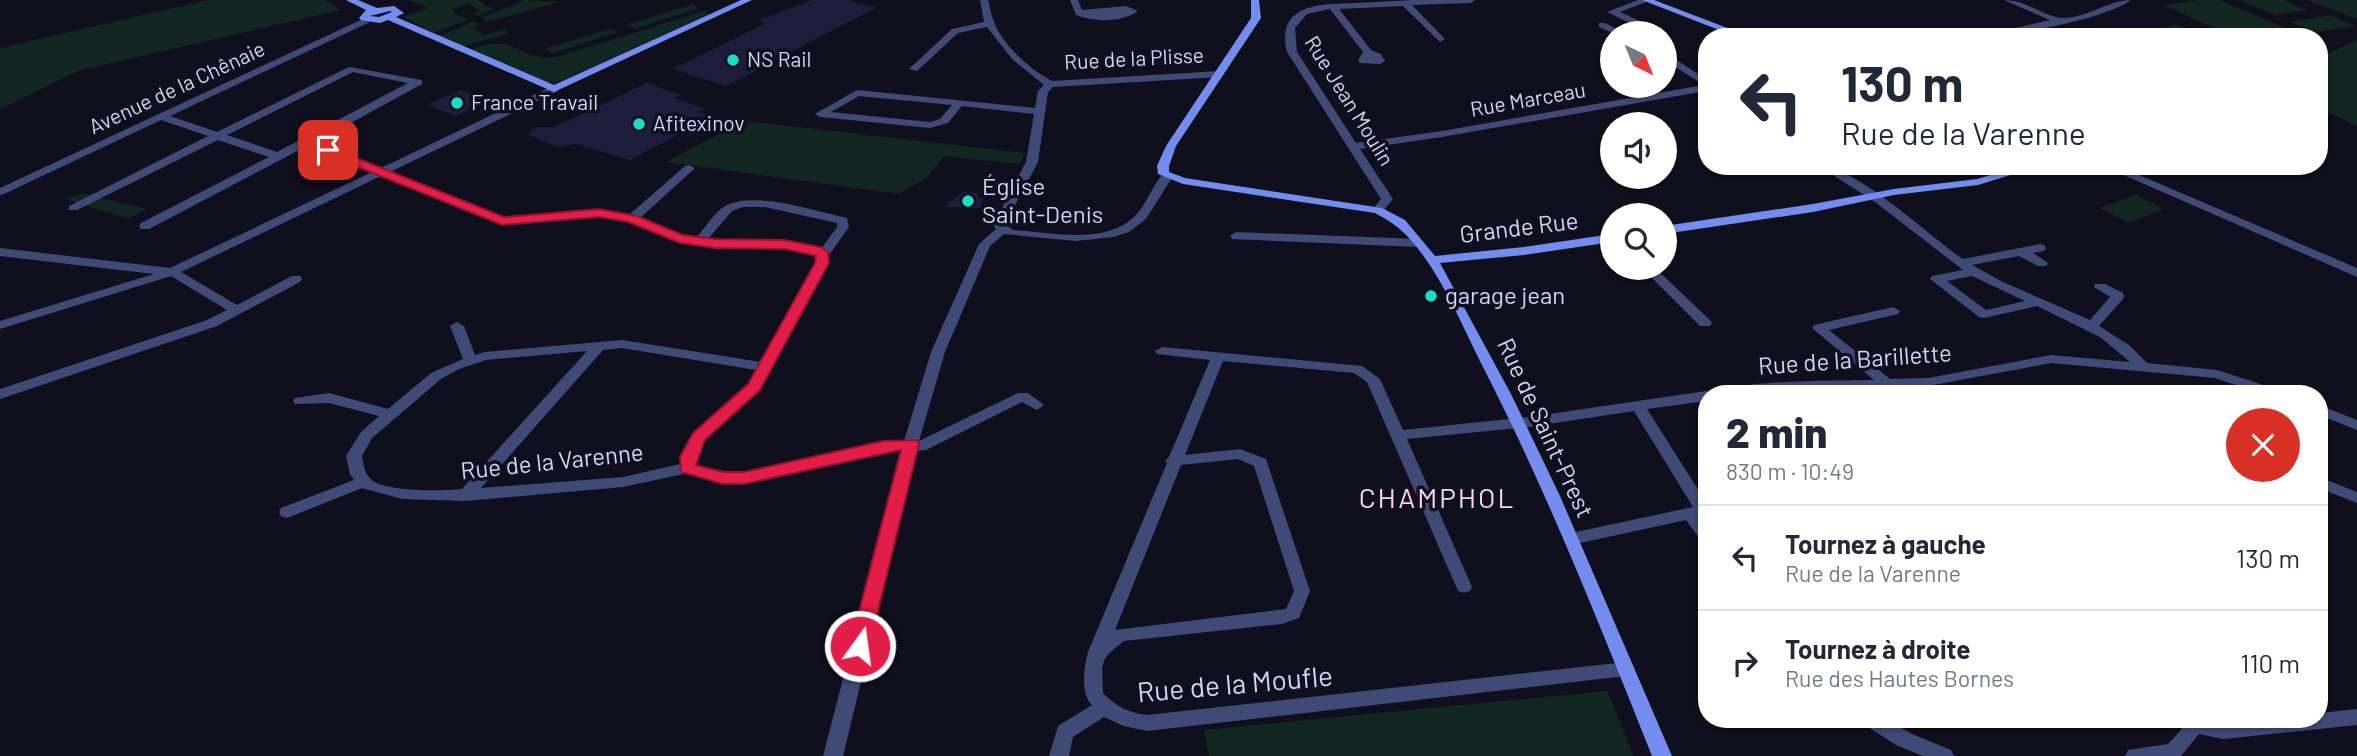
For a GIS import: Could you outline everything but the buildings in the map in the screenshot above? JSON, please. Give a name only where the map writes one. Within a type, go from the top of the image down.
[{"type":"street","points":[[350,0],[374,10],[398,10],[397,15],[390,18],[367,20],[364,16],[374,10]]},
{"type":"street","points":[[0,325],[172,272],[554,89],[748,0]]},
{"type":"street","points":[[984,0],[990,23],[1033,75],[1050,84],[1043,91],[1038,111],[1032,162],[999,225],[1010,233],[1094,236],[1114,233],[1138,221],[1156,188],[1167,176],[1163,166],[1165,158],[1256,18],[1255,0]]},
{"type":"street","points":[[1074,0],[1079,13]]},
{"type":"street","name":"Rue Jean Moulin","points":[[1378,210],[1387,199],[1292,52],[1288,40],[1293,20],[1299,14],[1332,6],[1471,0]]},
{"type":"street","points":[[1632,21],[1612,12],[1647,0],[1722,28]]},
{"type":"street","points":[[2008,0],[2059,21]]},
{"type":"street","points":[[2025,28],[2108,10],[2127,0]]},
{"type":"street","points":[[1405,3],[1440,39]]},
{"type":"street","points":[[1332,6],[1368,52]]},
{"type":"street","points":[[390,18],[554,89]]},
{"type":"street","name":"Avenue de la Chênaie","points":[[1,191],[367,20]]},
{"type":"street","points":[[914,69],[955,31],[990,23]]},
{"type":"street","points":[[1677,65],[1698,82]]},
{"type":"street","points":[[74,208],[352,69],[418,82],[145,226]]},
{"type":"street","name":"Rue de la Plisse","points":[[1050,84],[1190,73],[1220,74]]},
{"type":"street","name":"Rue Marceau","points":[[1355,146],[1442,134],[1698,89]]},
{"type":"street","points":[[960,102],[944,121],[930,125],[820,114],[857,93],[960,102],[1038,111]]},
{"type":"street","points":[[161,117],[278,156]]},
{"type":"street","points":[[307,142],[502,221],[587,213],[632,219],[673,237],[699,242],[785,244],[815,250],[823,255]]},
{"type":"street","points":[[632,219],[689,168]]},
{"type":"street","points":[[1838,175],[1871,196],[1973,272],[2035,303],[2092,326],[2128,351],[2141,365]]},
{"type":"street","points":[[1677,228],[1812,208],[1871,196],[1978,182],[2003,175]]},
{"type":"street","points":[[2129,175],[2357,273]]},
{"type":"street","name":"Rue de Saint-Prest","points":[[1167,176],[1212,186],[1378,210],[1399,222],[1418,243],[1431,260],[1519,422],[1662,756]]},
{"type":"street","points":[[688,468],[688,457],[699,437],[744,399],[765,367],[822,263],[823,255],[843,227],[843,221],[765,204],[742,204],[728,209],[699,242]]},
{"type":"street","points":[[833,756],[911,444],[941,344],[985,244],[1003,229]]},
{"type":"street","points":[[1236,236],[1418,243]]},
{"type":"street","name":"Grande Rue","points":[[1431,260],[1524,251],[1600,240]]},
{"type":"street","points":[[1961,263],[2040,248]]},
{"type":"street","points":[[0,252],[172,272],[235,309]]},
{"type":"street","points":[[2022,252],[2042,262]]},
{"type":"street","points":[[1973,272],[1936,279],[1984,314],[2035,303]]},
{"type":"street","points":[[0,394],[212,323],[296,279]]},
{"type":"street","points":[[1660,280],[1705,323]]},
{"type":"street","points":[[2092,326],[2118,296],[2100,287]]},
{"type":"street","points":[[1889,385],[1819,328],[1893,311]]},
{"type":"street","points":[[457,326],[470,360]]},
{"type":"street","points":[[288,513],[363,482],[354,456],[366,435],[436,376],[470,360],[622,344],[765,367]]},
{"type":"street","points":[[465,496],[599,346]]},
{"type":"street","points":[[1162,351],[1357,369],[1373,379],[1464,587]]},
{"type":"street","name":"Rue de la Moufle","points":[[1218,356],[1172,461],[1094,661],[1094,696],[1113,715],[1129,722],[1147,723],[1626,669]]},
{"type":"street","name":"Rue de la Barillette","points":[[1889,385],[1928,382],[2051,359],[2141,365],[2217,374],[2250,385]]},
{"type":"street","name":"Rue de la Varenne","points":[[363,482],[402,494],[465,496],[623,482],[688,468],[723,478],[744,478],[883,446],[921,446],[1024,396],[1037,405]]},
{"type":"street","points":[[1399,438],[1491,431],[1519,422],[1698,397]]},
{"type":"street","points":[[300,401],[329,398],[388,414]]},
{"type":"street","points":[[1637,406],[1698,509]]},
{"type":"street","points":[[2328,414],[2357,425]]},
{"type":"street","points":[[1097,652],[1120,635],[1282,617],[1293,613],[1301,600],[1302,591],[1261,463],[1240,454],[1172,461]]},
{"type":"street","points":[[2328,486],[2357,498]]},
{"type":"street","points":[[1571,539],[1698,511]]},
{"type":"street","points":[[1059,756],[1065,732],[1094,715],[1103,706]]},
{"type":"street","points":[[2328,720],[2357,717]]},
{"type":"street","points":[[1885,728],[1905,740],[1944,756]]},
{"type":"street","points":[[2135,756],[2173,752],[2191,732],[2190,728]]},
{"type":"street","points":[[2211,728],[2223,731],[2252,728]]},
{"type":"green space","points":[[209,0],[325,0],[341,10],[77,71],[0,109],[0,48]]},
{"type":"green space","points":[[408,0],[478,0],[487,7],[496,8],[477,16],[474,14],[480,11],[470,4],[451,9],[461,17],[470,19],[434,33],[403,17],[428,8]]},
{"type":"green space","points":[[525,0],[560,2],[487,22],[481,18]]},
{"type":"green space","points":[[2219,0],[2286,28],[2215,28],[2163,5]]},
{"type":"green space","points":[[2239,0],[2283,0],[2307,10],[2275,15]]},
{"type":"green space","points":[[2307,0],[2357,0],[2357,19]]},
{"type":"green space","points":[[693,4],[698,9],[636,28],[625,25]]},
{"type":"green space","points":[[704,11],[709,14],[559,82],[546,82],[470,50],[498,44],[534,55],[557,57]]},
{"type":"green space","points":[[2331,15],[2356,26],[2328,30],[2328,28],[2306,28],[2290,22]]},
{"type":"green space","points":[[474,21],[479,24],[473,27],[484,35],[505,29],[510,33],[464,46],[440,36]]},
{"type":"green space","points":[[2176,24],[2186,28],[2163,28]]},
{"type":"green space","points":[[609,29],[618,32],[554,53],[544,49]]},
{"type":"green space","points":[[2357,40],[2357,126],[2328,112],[2328,54]]},
{"type":"green space","points":[[744,121],[1025,153],[1019,164],[944,156],[927,177],[900,194],[666,162]]},
{"type":"green space","points":[[81,193],[147,209],[129,219],[65,199]]},
{"type":"green space","points":[[2135,195],[2163,209],[2128,223],[2100,208]]},
{"type":"green space","points":[[1607,691],[1634,756],[1209,756],[1204,730]]},
{"type":"place","name":"NS Rail","points":[[733,60]]},
{"type":"place","name":"France Travail","points":[[457,103]]},
{"type":"place","name":"Afitexinov","points":[[639,124]]},
{"type":"place","name":"Église Saint-Denis","points":[[968,201]]},
{"type":"place","name":"garage jean","points":[[1431,296]]},
{"type":"district","name":"CHAMPHOL","points":[[1437,498]]},
{"type":"route","points":[[328,150],[502,221],[599,213],[632,219],[660,233],[680,239],[715,244],[785,244],[820,252],[823,255],[822,263],[754,387],[744,399],[699,437],[688,457],[688,468],[723,478],[744,478],[883,446],[911,444],[860,646]]}]
